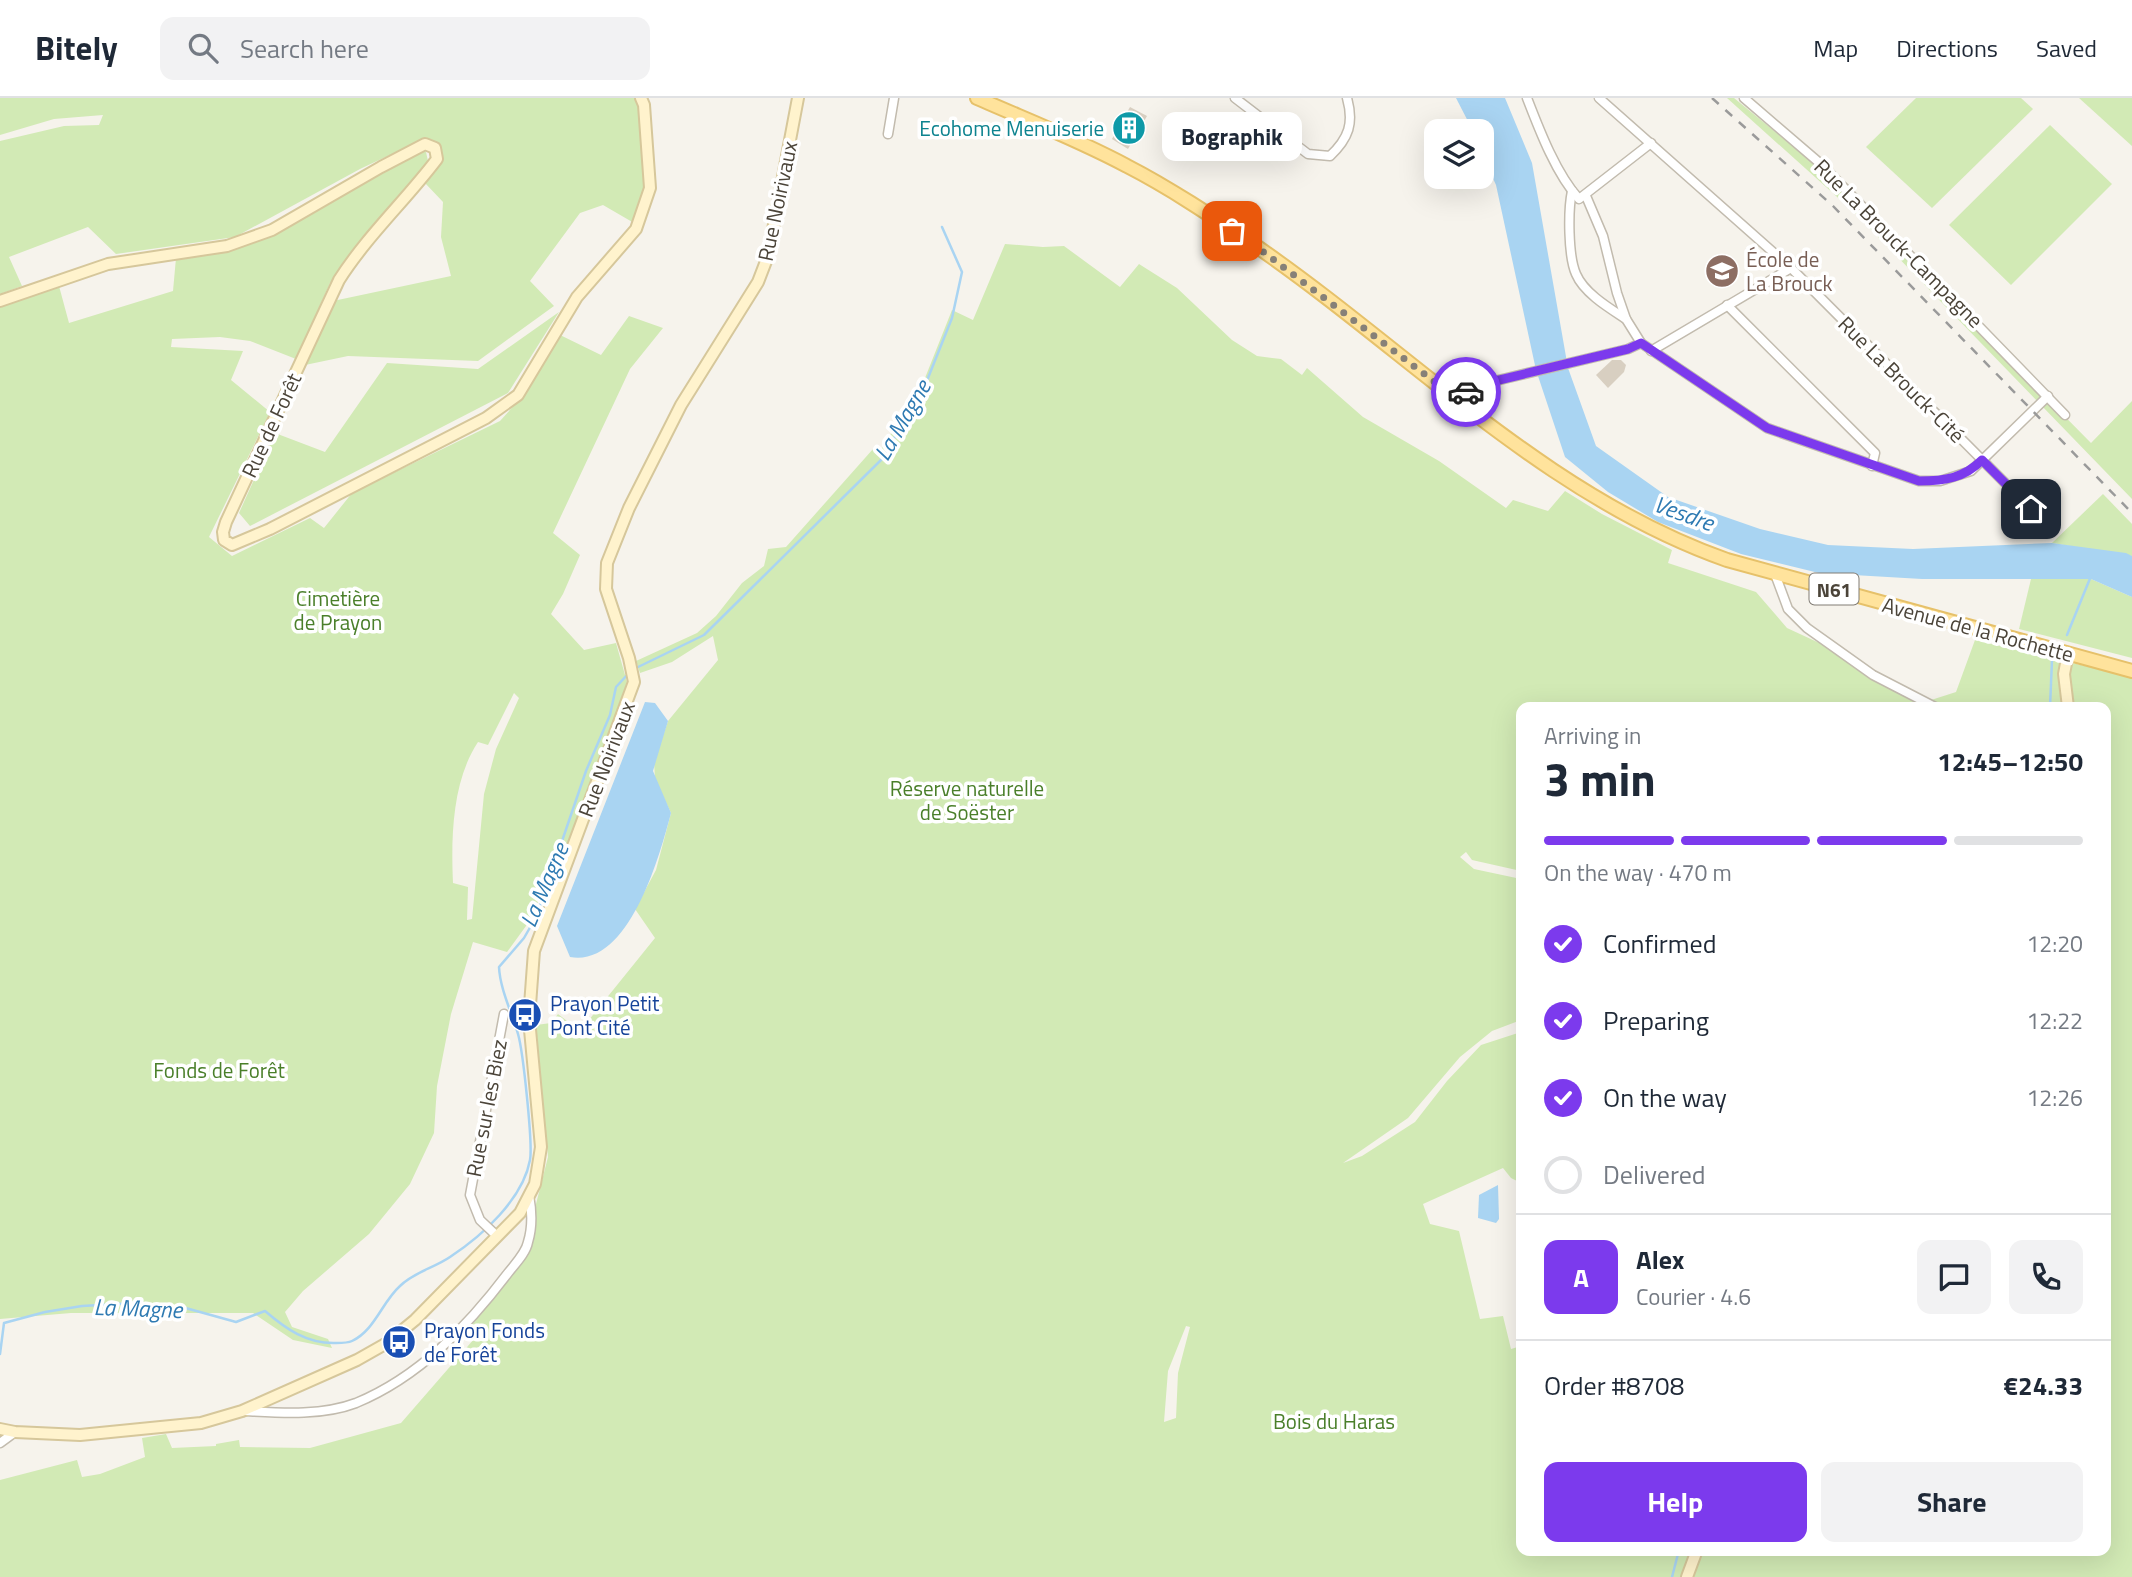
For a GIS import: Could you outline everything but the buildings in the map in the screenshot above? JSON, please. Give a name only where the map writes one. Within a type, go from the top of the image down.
[{"type":"main road","name":"Rue de Forêt","points":[[0,302],[108,264],[227,246],[272,230],[425,144],[435,148],[437,159],[351,260],[339,280],[226,522],[224,540],[232,545],[270,529],[486,418],[517,395],[577,297],[636,229],[650,188],[644,105],[641,98]]},
{"type":"main road","name":"Rue Noirivaux","points":[[0,1429],[80,1435],[201,1423],[242,1410],[357,1360],[387,1343],[415,1320],[493,1233],[520,1213],[535,1184],[541,1147],[529,1019],[529,990],[534,951],[633,690],[632,671],[606,589],[607,563],[629,508],[681,405],[758,282],[768,256],[798,98]]},
{"type":"main road","name":"N61","points":[[977,98],[1127,166],[1253,244],[1456,398]]},
{"type":"main road","name":"Avenue de la Rochette","points":[[1456,398],[1517,445],[1591,496],[1677,542],[1727,560],[2132,671]]},
{"type":"main road","points":[[2067,702],[2064,674],[2068,653]]},
{"type":"main road","points":[[1687,1577],[1695,1556]]},
{"type":"street","points":[[888,134],[894,98]]},
{"type":"street","points":[[1234,98],[1308,154],[1330,156],[1343,144],[1352,116],[1347,98]]},
{"type":"street","points":[[1527,98],[1538,127],[1572,191],[1579,199],[1651,144]]},
{"type":"street","name":"Rue La Brouck-Cité","points":[[1599,98],[1791,268],[2031,509],[2042,528]]},
{"type":"street","name":"Rue La Brouck-Campagne","points":[[1744,98],[1822,164],[2065,415]]},
{"type":"street","points":[[1572,191],[1568,210],[1576,274],[1590,292],[1626,319]]},
{"type":"street","points":[[1586,196],[1603,236],[1626,319],[1641,343],[1651,351],[1767,428],[1872,466],[1919,481],[1941,481],[1971,471],[1982,460]]},
{"type":"street","points":[[1651,351],[1791,268]]},
{"type":"street","points":[[1727,305],[1875,453],[1872,466]]},
{"type":"street","points":[[1456,398],[1474,386],[1628,349],[1641,343]]},
{"type":"street","name":"Rue La Brouck-Cité","points":[[1982,460],[2048,396]]},
{"type":"street","points":[[1775,573],[1788,608],[1807,628],[1873,675],[1925,702]]},
{"type":"street","name":"Rue sur les Biez","points":[[493,1233],[480,1220],[470,1195],[504,1013]]},
{"type":"street","points":[[242,1410],[283,1413],[332,1410],[355,1403],[414,1370],[463,1327],[486,1302],[528,1245],[533,1216],[529,1195]]},
{"type":"street","points":[[0,1444],[15,1432]]},
{"type":"green space","points":[[0,98],[635,98],[639,109],[645,185],[634,223],[603,205],[580,213],[530,281],[554,306],[478,361],[348,356],[305,365],[333,301],[451,276],[441,237],[443,202],[425,183],[441,161],[438,144],[431,139],[415,143],[360,169],[235,237],[116,254],[88,227],[9,257],[22,286],[0,294],[0,141],[64,126],[99,125],[103,115],[54,119],[0,135]]},
{"type":"green space","points":[[1727,98],[1734,98],[1818,167],[2091,443],[2132,401],[2132,499],[1856,214]]},
{"type":"green space","points":[[1916,98],[2021,98],[2033,109],[1932,208],[1866,147]]},
{"type":"green space","points":[[2079,98],[2132,98],[2132,146]]},
{"type":"green space","points":[[2050,125],[2112,184],[2011,285],[1949,225]]},
{"type":"green space","points":[[419,150],[426,152],[428,161],[420,176],[351,254],[330,283],[296,359],[250,341],[220,337],[172,339],[171,347],[243,351],[231,380],[270,412],[209,537],[232,556],[310,518],[324,528],[352,493],[500,421],[527,391],[558,334],[601,355],[629,316],[663,328],[630,369],[553,533],[580,555],[551,614],[584,650],[616,643],[627,682],[549,897],[542,894],[526,926],[507,952],[473,942],[451,1014],[437,1086],[434,1133],[410,1184],[369,1234],[303,1291],[285,1312],[292,1327],[328,1339],[332,1348],[293,1340],[253,1313],[71,1313],[0,1319],[0,304],[59,286],[69,323],[173,291],[176,258],[223,252],[269,235]],"holes":[[[514,693],[519,698],[496,749],[484,794],[472,919],[467,920],[468,887],[453,883],[452,847],[458,792],[469,757],[478,742],[488,745]]]},
{"type":"green space","points":[[1005,244],[1064,246],[1120,287],[1139,264],[1177,288],[1232,340],[1257,356],[1281,359],[1302,375],[1307,368],[1363,417],[1439,461],[1506,508],[1513,500],[1548,511],[1565,491],[1602,514],[1672,550],[1668,563],[1756,592],[1787,628],[1928,701],[1956,692],[1975,640],[2132,677],[2132,1577],[0,1577],[0,1480],[77,1460],[82,1477],[100,1474],[145,1457],[142,1438],[166,1434],[172,1448],[216,1446],[239,1440],[240,1447],[310,1448],[401,1423],[474,1339],[467,1327],[531,1246],[536,1229],[536,1204],[548,1157],[536,1025],[551,1023],[558,1014],[580,1031],[655,938],[635,909],[656,870],[671,813],[655,779],[654,762],[668,721],[718,660],[713,636],[672,662],[640,673],[636,661],[697,633],[716,616],[742,583],[764,566],[768,549],[786,547],[873,449],[879,453],[925,378],[952,310],[973,320]],"holes":[[[1186,1326],[1190,1327],[1178,1373],[1176,1418],[1164,1422],[1168,1371]]]},
{"type":"green space","points":[[559,312],[508,393],[250,526],[239,513],[275,433],[325,452],[387,363],[478,369]]},
{"type":"green space","points":[[2103,494],[2132,524],[2132,556],[2052,543]]},
{"type":"green space","points":[[2031,579],[2091,579],[2132,597],[2132,658],[2019,629]]},
{"type":"water","name":"Vesdre","points":[[1456,98],[1505,98],[1532,163],[1568,368],[1596,446],[1668,497],[1760,529],[1828,545],[1913,549],[2052,543],[2126,553],[2132,556],[2132,597],[2091,579],[1922,579],[1819,573],[1741,554],[1658,522],[1608,492],[1565,457],[1536,370],[1494,181],[1494,119],[1467,119]]},
{"type":"water","points":[[645,702],[655,703],[668,721],[653,771],[671,813],[666,832],[650,880],[625,927],[609,945],[591,956],[570,957],[557,926]]},
{"type":"water","points":[[1498,1185],[1499,1219],[1496,1223],[1478,1218],[1479,1195]]},
{"type":"waterway","name":"La Magne","points":[[636,668],[704,635],[882,459],[926,383],[952,318],[962,272],[942,227]]},
{"type":"waterway","points":[[2067,635],[2091,576]]},
{"type":"waterway","points":[[2050,702],[2052,660]]},
{"type":"waterway","name":"La Magne","points":[[0,1354],[4,1323],[82,1306],[136,1303],[182,1307],[236,1322],[265,1311],[306,1338],[325,1343],[350,1342],[367,1330],[406,1281],[444,1261],[488,1227],[519,1189],[526,1175],[531,1151],[520,1044],[499,967],[524,938],[536,917],[586,771],[610,715],[616,687],[628,674]]},
{"type":"waterway","points":[[1672,1577],[1677,1556]]},
{"type":"railway","points":[[1712,98],[1833,206],[2132,513]]},
{"type":"way so far","points":[[1232,231],[1253,244],[1456,398],[1466,392]]},
{"type":"place","name":"Ecohome Menuiserie","points":[[1129,128]]},
{"type":"place","name":"Bographik","points":[[1232,231]]},
{"type":"place","name":"École de La Brouck","points":[[1722,271]]},
{"type":"place","name":"Prayon Petit Pont Cité","points":[[525,1015]]},
{"type":"place","name":"Prayon Fonds de Forêt","points":[[399,1342]]},
{"type":"route","points":[[1466,392],[1474,386],[1628,349],[1641,343],[1778,433],[1919,481],[1941,481],[1958,477],[1971,471],[1982,460],[2031,509]]},
{"type":"park label","name":"Cimetière de Prayon","points":[[338,610]]},
{"type":"park label","name":"Réserve naturelle de Soëster","points":[[967,800]]},
{"type":"park label","name":"Fonds de Forêt","points":[[219,1070]]},
{"type":"park label","name":"Bois du Haras","points":[[1334,1421]]}]
